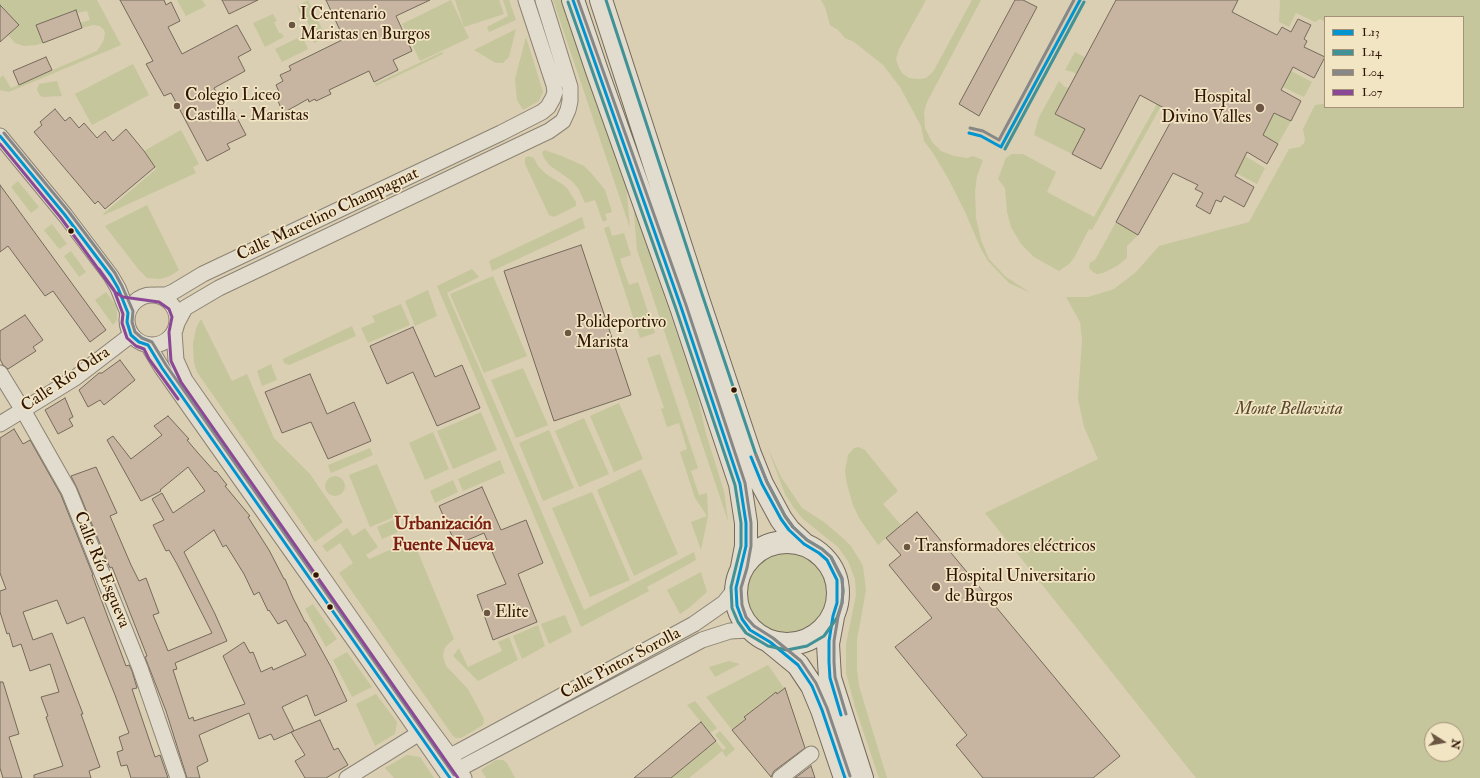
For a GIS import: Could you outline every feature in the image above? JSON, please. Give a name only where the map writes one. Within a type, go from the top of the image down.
[{"type":"main road","points":[[573,0],[596,71],[762,484],[781,519],[789,530],[804,544],[819,552],[827,560],[837,580],[837,603],[828,644],[830,678],[862,778]]},
{"type":"main road","points":[[586,0],[689,302]]},
{"type":"main road","points":[[601,0],[689,302],[740,484],[746,523],[746,546],[736,588],[737,606],[742,619],[750,630],[770,642],[798,665],[812,686],[845,778]]},
{"type":"main road","points":[[742,567],[750,556],[770,544],[788,542],[804,544]]},
{"type":"main road","points":[[770,642],[787,644],[804,642],[821,632],[833,616]]},
{"type":"street","name":"Calle Marcelino Champagnat","points":[[151,296],[173,292],[203,274],[542,112],[548,107],[553,98],[555,92],[554,85],[526,0]]},
{"type":"street","name":"Calle Marcelino Champagnat","points":[[176,328],[185,308],[219,288],[549,131],[562,121],[568,110],[570,101],[570,87],[543,0]]},
{"type":"street","points":[[500,133],[508,150]]},
{"type":"street","points":[[0,136],[65,215],[118,288],[128,312]]},
{"type":"street","points":[[118,288],[124,292],[166,300],[173,306],[176,311],[176,360],[185,380],[454,774]]},
{"type":"street","points":[[151,296],[136,301],[131,306],[128,312],[127,322],[131,335],[139,342],[148,345],[156,345],[164,342],[176,328]]},
{"type":"street","name":"Calle Río Odra","points":[[0,424],[75,378],[131,335]]},
{"type":"street","points":[[148,345],[158,362],[371,664],[424,731],[450,756],[454,774]]},
{"type":"street","name":"Calle Río Esgueva","points":[[0,373],[64,481],[140,668],[178,778]]},
{"type":"street","name":"Calle Pintor Sorolla","points":[[450,756],[694,624],[724,602],[736,588]]},
{"type":"street","name":"Calle Pintor Sorolla","points":[[454,774],[505,744],[702,640],[730,631],[750,630]]},
{"type":"street","points":[[498,730],[505,744]]},
{"type":"street","points":[[347,778],[424,731]]},
{"type":"street","points":[[780,778],[811,754]]},
{"type":"green space","points":[[0,0],[97,0],[121,45],[9,92],[0,90],[0,78],[3,75],[11,88],[97,51],[103,42],[105,34],[104,30],[100,26],[93,25],[82,28],[80,23],[90,20],[87,11],[77,13],[75,10],[36,25],[43,43],[24,46],[15,43],[8,35],[18,25],[0,5]]},
{"type":"green space","points":[[177,0],[202,0],[206,6],[186,16]]},
{"type":"green space","points":[[308,0],[326,37],[314,43],[307,29],[310,27],[303,13],[300,14],[297,6]]},
{"type":"green space","points":[[451,0],[469,38],[420,61],[402,24]]},
{"type":"green space","points":[[455,0],[499,0],[504,14],[464,27]]},
{"type":"green space","points":[[503,0],[509,0],[516,20],[489,32],[487,27],[508,16]]},
{"type":"green space","points":[[553,0],[565,0],[626,183],[630,228]]},
{"type":"green space","points":[[821,0],[926,0],[899,49],[896,59],[902,73],[909,78],[920,79],[926,78],[933,72],[972,0],[981,0],[927,102],[924,112],[925,128],[932,142],[941,151],[954,156],[967,158],[973,156],[983,160],[977,176],[975,192],[976,218],[981,240],[989,259],[1006,277],[1031,293],[1009,283],[988,261],[949,180],[924,141],[921,126],[900,87],[883,65],[854,42],[845,38],[838,30],[830,25],[825,7]]},
{"type":"green space","name":"Monte Bellavista","points":[[1280,0],[1480,0],[1480,778],[1196,778],[985,513],[1098,459],[1084,427],[1078,399],[1082,339],[1080,322],[1066,297],[1088,297],[1114,289],[1136,272],[1159,246],[1249,222],[1289,149],[1300,147],[1304,143],[1305,139],[1303,129],[1315,105],[1324,103],[1324,108],[1464,108],[1464,16],[1324,16],[1324,21],[1320,19],[1315,22],[1296,13],[1289,27],[1279,22]]},
{"type":"green space","points":[[273,14],[277,21],[274,22],[279,33],[281,33],[284,37],[265,47],[253,23]]},
{"type":"green space","points":[[516,29],[509,57],[503,63],[496,63],[474,50]]},
{"type":"green space","points":[[302,36],[308,49],[282,62],[275,49]]},
{"type":"green space","points":[[526,37],[543,92],[539,101],[523,110],[517,100],[515,79]]},
{"type":"green space","points":[[442,52],[443,54],[376,86],[375,84]]},
{"type":"green space","points":[[1075,52],[1086,58],[1077,75],[1073,72],[1065,70]]},
{"type":"green space","points":[[133,64],[149,95],[92,125],[75,94]]},
{"type":"green space","points":[[1291,71],[1312,82],[1304,97],[1283,87]]},
{"type":"green space","points":[[57,81],[62,96],[42,97],[39,94],[37,90],[39,84]]},
{"type":"green space","points":[[1059,81],[1065,87],[1070,88],[1056,115],[1085,129],[1072,154],[1034,135],[1039,117]]},
{"type":"green space","points":[[1157,104],[1161,106],[1092,230],[1089,229],[1074,258],[1069,264],[1059,271],[1034,257],[1021,244],[1011,227],[1007,212],[1005,188],[998,179],[1006,158],[1012,154],[1023,154],[1056,172],[1047,192],[1094,217]]},
{"type":"green space","points":[[1274,113],[1291,121],[1278,144],[1262,135]]},
{"type":"green space","points":[[181,130],[199,164],[193,167],[196,173],[104,215],[103,214],[156,169],[144,151]]},
{"type":"green space","points":[[544,150],[584,166],[592,174],[605,190],[612,212],[605,214],[607,220],[603,222],[595,200],[585,203],[578,188],[572,181],[549,165],[542,153]]},
{"type":"green space","points":[[528,156],[534,158],[538,166],[546,174],[567,188],[576,202],[576,206],[554,217],[549,215],[525,164],[525,158]]},
{"type":"green space","points":[[1245,156],[1265,168],[1257,184],[1236,173]]},
{"type":"green space","points":[[18,181],[39,207],[31,213],[11,187]]},
{"type":"green space","points":[[633,203],[697,394],[706,434],[724,491],[728,521],[637,250]]},
{"type":"green space","points":[[147,205],[179,270],[170,276],[160,279],[147,278],[105,226]]},
{"type":"green space","points":[[582,217],[585,228],[492,271],[489,261]]},
{"type":"green space","points":[[1116,222],[1138,235],[1127,246],[1127,258],[1117,266],[1103,273],[1097,274],[1089,268],[1090,263],[1095,260]]},
{"type":"green space","points":[[52,224],[67,244],[59,249],[44,230]]},
{"type":"green space","points":[[609,226],[612,236],[624,233],[631,255],[620,259],[629,285],[638,282],[655,333],[640,338],[604,228]]},
{"type":"green space","points":[[71,251],[86,272],[79,277],[64,256]]},
{"type":"green space","points":[[472,269],[479,277],[447,293],[584,610],[694,552],[696,560],[647,587],[649,591],[581,627],[437,286]]},
{"type":"green space","points":[[493,276],[527,356],[484,373],[450,294]]},
{"type":"green space","points":[[428,290],[437,316],[415,326],[405,301]]},
{"type":"green space","points":[[106,292],[116,306],[117,320],[113,325],[95,300]]},
{"type":"green space","points":[[401,304],[410,325],[368,343],[361,328],[375,322],[372,316]]},
{"type":"green space","points":[[201,319],[232,381],[247,374],[274,438],[310,474],[343,522],[315,542],[197,372],[194,363],[193,344],[196,328]]},
{"type":"green space","points":[[352,326],[356,336],[289,365],[284,363],[283,359]]},
{"type":"green space","points":[[660,354],[698,468],[691,471],[699,495],[707,493],[708,516],[701,550],[691,522],[707,516],[695,498],[680,452],[687,449],[679,423],[667,427],[661,409],[664,408],[647,358]]},
{"type":"green space","points":[[271,364],[277,380],[262,386],[257,371]]},
{"type":"green space","points":[[523,368],[548,425],[516,438],[491,380]]},
{"type":"green space","points":[[619,403],[643,459],[614,472],[590,416]]},
{"type":"green space","points":[[481,412],[497,450],[453,469],[437,431]]},
{"type":"green space","points":[[584,418],[609,474],[579,487],[555,431]]},
{"type":"green space","points":[[549,430],[574,488],[543,501],[519,443]]},
{"type":"green space","points":[[433,432],[449,469],[425,480],[409,443]]},
{"type":"green space","points":[[767,446],[781,477],[802,508],[824,522],[844,539],[851,546],[863,566],[866,590],[857,640],[857,670],[859,686],[887,778],[879,778],[855,707],[846,673],[846,644],[856,595],[855,579],[848,561],[838,547],[803,519],[794,508],[785,494]]},
{"type":"green space","points":[[859,447],[865,450],[898,491],[883,504],[901,525],[878,545],[859,518],[853,505],[847,484],[845,471],[848,455],[854,448]]},
{"type":"green space","points":[[370,448],[373,455],[331,473],[328,465]]},
{"type":"green space","points":[[500,460],[505,473],[463,491],[458,479]]},
{"type":"green space","points":[[377,464],[399,515],[370,527],[349,475]]},
{"type":"green space","points":[[641,469],[678,554],[634,576],[597,490]]},
{"type":"green space","points":[[331,476],[339,476],[345,482],[345,490],[339,496],[331,496],[325,490],[325,482]]},
{"type":"green space","points":[[453,480],[458,492],[435,503],[430,491]]},
{"type":"green space","points":[[592,492],[630,580],[590,597],[552,508]]},
{"type":"green space","points":[[393,520],[398,532],[382,539],[377,527]]},
{"type":"green space","points":[[347,528],[353,536],[365,528],[378,547],[366,555],[369,559],[413,540],[454,639],[446,646],[444,650],[443,656],[446,666],[468,689],[484,719],[483,725],[461,738],[456,738],[453,736],[339,573],[353,563],[340,543],[327,552],[322,546]]},
{"type":"green space","points":[[787,553],[802,556],[815,565],[824,578],[827,593],[824,608],[815,621],[802,630],[787,633],[772,630],[759,621],[750,608],[747,593],[750,578],[759,565],[772,556]]},
{"type":"green space","points":[[701,572],[707,592],[680,614],[667,590]]},
{"type":"green space","points":[[313,604],[337,639],[326,647],[305,609]]},
{"type":"green space","points":[[565,615],[572,632],[549,644],[541,624]]},
{"type":"green space","points":[[538,625],[545,646],[522,659],[513,636]]},
{"type":"green space","points":[[509,637],[518,660],[478,681],[453,656],[459,648],[468,667],[502,651],[498,642]]},
{"type":"green space","points":[[347,652],[372,687],[352,697],[333,660]]},
{"type":"green space","points":[[729,661],[740,664],[715,677],[709,667]]},
{"type":"green space","points":[[768,665],[784,688],[777,694],[776,692],[764,701],[745,717],[746,719],[732,730],[706,697]]},
{"type":"green space","points":[[376,694],[397,722],[395,734],[375,746],[356,704]]},
{"type":"green space","points":[[695,701],[717,728],[710,733],[687,705]]},
{"type":"green space","points":[[720,731],[735,749],[726,757],[722,751],[689,778],[671,778],[715,740],[723,750],[726,748],[715,735]]},
{"type":"green space","points":[[407,755],[420,757],[434,778],[394,778],[385,768]]},
{"type":"green space","points":[[496,760],[503,760],[507,763],[515,778],[486,778],[481,770]]},
{"type":"building","points":[[120,0],[164,0],[166,5],[171,2],[180,21],[168,27],[182,54],[237,25],[251,50],[238,57],[245,71],[214,88],[228,113],[233,110],[246,135],[227,144],[230,149],[207,161],[171,93],[164,96],[146,64],[153,61]]},
{"type":"building","points":[[222,0],[258,0],[229,14]]},
{"type":"building","points":[[326,0],[430,0],[396,16],[412,51],[393,60],[398,70],[374,82],[369,71],[329,90],[331,94],[316,101],[315,99],[309,102],[308,99],[283,113],[276,96],[280,94],[276,85],[283,81],[280,75],[291,70],[289,66],[344,39]]},
{"type":"building","points":[[1015,0],[1023,0],[1037,7],[979,116],[959,104]]},
{"type":"building","name":"Hospital Divino Valles","points":[[1116,0],[1238,0],[1232,12],[1277,35],[1282,27],[1291,32],[1298,19],[1311,25],[1304,39],[1307,41],[1304,47],[1324,57],[1314,78],[1293,67],[1281,90],[1301,101],[1291,121],[1274,113],[1263,135],[1278,144],[1267,164],[1247,152],[1235,176],[1254,187],[1244,207],[1224,196],[1221,202],[1216,200],[1210,214],[1196,206],[1203,193],[1195,189],[1198,185],[1173,173],[1138,235],[1116,222],[1175,114],[1140,95],[1101,169],[1072,154],[1085,129],[1055,114]]},
{"type":"building","points":[[0,5],[19,25],[0,42]]},
{"type":"building","points":[[76,10],[82,28],[43,43],[36,25]]},
{"type":"building","points":[[46,57],[52,70],[19,85],[13,71]]},
{"type":"building","points":[[55,109],[65,121],[70,117],[79,128],[84,123],[97,138],[105,131],[113,141],[126,129],[155,167],[105,209],[98,201],[95,204],[34,132],[42,125],[40,122]]},
{"type":"building","points":[[0,185],[106,330],[90,342],[53,291],[45,296],[8,246],[0,252]]},
{"type":"building","name":"Polideportivo Marista","points":[[581,245],[631,395],[554,421],[504,271]]},
{"type":"building","points":[[25,315],[43,340],[33,347],[36,351],[8,369],[3,365],[0,359],[0,331]]},
{"type":"building","points":[[413,327],[435,377],[462,365],[480,408],[437,426],[413,372],[387,384],[370,346]]},
{"type":"building","points":[[120,360],[135,380],[104,405],[100,400],[88,407],[79,390],[99,373],[102,373]]},
{"type":"building","points":[[310,374],[327,414],[354,402],[371,441],[328,459],[311,422],[282,433],[265,392]]},
{"type":"building","points":[[65,398],[73,417],[69,419],[73,426],[58,434],[45,410]]},
{"type":"building","points":[[168,416],[189,439],[187,440],[198,453],[215,472],[216,471],[227,485],[225,486],[250,516],[248,517],[285,579],[305,622],[331,667],[347,701],[315,716],[307,695],[282,707],[294,731],[274,740],[271,734],[259,739],[249,713],[199,735],[208,761],[197,767],[200,778],[187,778],[166,711],[145,657],[147,656],[112,567],[110,568],[71,476],[96,467],[117,513],[110,516],[131,565],[139,581],[146,578],[159,613],[153,615],[168,651],[212,633],[177,564],[169,550],[166,551],[153,525],[164,520],[152,499],[162,493],[173,513],[205,491],[188,467],[160,490],[161,491],[141,501],[107,440],[113,436],[131,459],[162,435],[154,426]],"holes":[[[214,530],[223,547],[226,545],[244,574],[254,595],[259,592],[268,611],[269,610],[278,624],[286,620],[306,655],[273,670],[272,667],[261,672],[253,652],[250,653],[244,642],[223,656],[245,704],[194,721],[193,717],[189,719],[173,670],[177,669],[175,663],[227,641],[184,552]]]},
{"type":"building","points":[[14,429],[23,444],[30,440],[61,495],[93,575],[126,666],[129,665],[132,671],[137,688],[132,689],[155,757],[160,755],[168,778],[131,778],[127,765],[121,766],[117,752],[123,750],[119,737],[129,733],[115,695],[84,617],[67,624],[57,600],[23,612],[33,640],[52,633],[83,714],[81,714],[100,767],[89,771],[91,778],[34,778],[34,775],[63,766],[46,717],[48,716],[41,697],[59,692],[50,664],[30,671],[21,644],[13,647],[0,612],[0,591],[6,589],[0,573],[0,438]]},
{"type":"building","points":[[482,487],[501,530],[526,520],[543,563],[518,574],[537,622],[493,640],[477,595],[506,584],[484,533],[456,545],[439,506]]},
{"type":"building","points":[[917,512],[1120,756],[1093,778],[983,778],[956,745],[967,735],[895,647],[932,618],[889,565],[901,555],[886,538]]},
{"type":"building","points":[[0,682],[3,682],[19,734],[9,737],[22,778],[3,778],[0,768]]},
{"type":"building","points":[[785,688],[805,748],[774,771],[771,777],[732,730],[746,719],[744,717],[776,692],[777,694]]},
{"type":"building","points":[[320,720],[334,750],[338,748],[348,765],[326,778],[305,778],[295,761],[305,755],[291,732]]},
{"type":"building","points":[[701,722],[716,741],[671,778],[634,778]]},
{"type":"building","points":[[811,766],[815,778],[795,778]]},
{"type":"transit line","name":"L13","points":[[573,0],[681,307],[740,484],[746,523],[746,546],[736,588],[737,606],[742,619],[750,630],[770,642],[798,665],[812,686],[822,710],[845,778]]},
{"type":"transit line","name":"L04","points":[[578,0],[686,305],[745,483],[751,523],[751,546],[747,568],[741,588],[742,605],[746,617],[754,626],[773,638],[801,661],[816,683],[827,708],[850,776]]},
{"type":"transit line","name":"L14","points":[[568,2],[676,309],[735,485],[741,523],[741,546],[731,587],[732,608],[738,622],[746,633],[768,646],[787,650],[807,646],[824,636],[837,618],[842,603],[842,579],[831,557],[822,549],[807,540],[793,527],[785,516],[767,482],[755,452],[702,294],[606,0]]},
{"type":"transit line","name":"L04","points":[[970,128],[983,131],[999,140],[1074,0]]},
{"type":"transit line","name":"L13","points":[[969,133],[981,136],[1001,147],[1080,0]]},
{"type":"transit line","name":"L14","points":[[1005,149],[1084,2]]},
{"type":"transit line","name":"L04","points":[[4,133],[69,212],[115,273],[133,311],[132,322],[135,332],[142,338],[152,342],[166,365],[454,775]]},
{"type":"transit line","name":"L13","points":[[0,136],[65,215],[111,276],[118,288],[128,313],[127,322],[131,335],[139,342],[148,345],[162,368],[450,778]]},
{"type":"transit line","name":"L07","points":[[0,144],[61,218],[115,292],[123,297],[159,302],[169,309],[172,317],[169,332],[171,361],[181,382],[458,778]]},
{"type":"transit line","name":"L07","points":[[99,269],[114,290],[123,314],[122,323],[127,338],[136,346],[144,349],[149,359],[178,399]]},
{"type":"transit line","name":"L04","points":[[756,455],[767,482],[785,516],[793,527],[807,540],[822,549],[831,557],[842,578],[842,603],[834,641],[834,662],[835,677],[846,714]]},
{"type":"transit line","name":"L13","points":[[751,457],[762,484],[781,519],[789,530],[804,544],[827,560],[837,580],[837,603],[833,616],[829,641],[829,662],[830,678],[841,715]]},
{"type":"place","name":"I Centenario Maristas en Burgos","points":[[292,25]]},
{"type":"place","name":"Colegio Liceo Castilla - Maristas","points":[[177,106]]},
{"type":"place","name":"Hospital Divino Valles","points":[[1260,108]]},
{"type":"place","name":"Polideportivo Marista","points":[[568,333]]},
{"type":"place","name":"Transformadores eléctricos","points":[[907,547]]},
{"type":"place","name":"Hospital Universitario de Burgos","points":[[936,587]]},
{"type":"place","name":"Elite","points":[[487,613]]},
{"type":"district","name":"Urbanización Fuente Nueva","points":[[443,535]]}]
